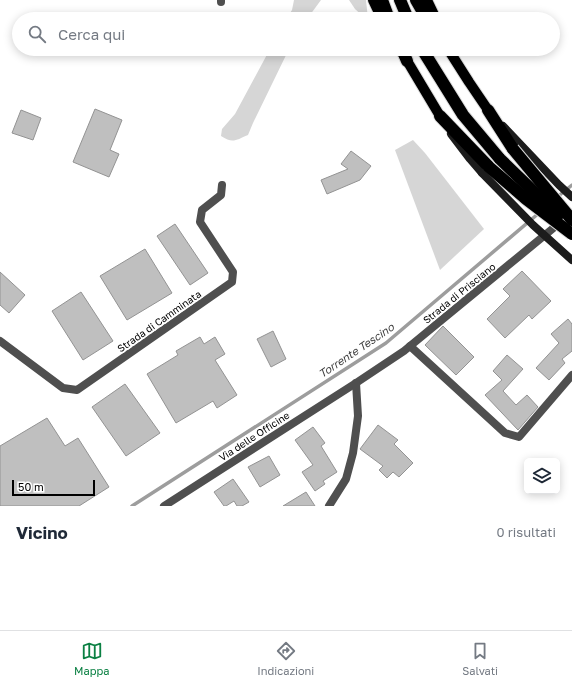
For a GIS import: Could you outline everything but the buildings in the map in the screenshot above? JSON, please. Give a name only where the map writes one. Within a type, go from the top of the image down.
[{"type":"highway","points":[[382,0],[386,12]]},
{"type":"highway","points":[[400,0],[405,12]]},
{"type":"highway","points":[[416,0],[423,12]]},
{"type":"highway","points":[[405,56],[407,60]]},
{"type":"highway","points":[[426,56],[463,115],[500,159],[572,228]]},
{"type":"highway","points":[[488,110],[518,147],[572,220]]},
{"type":"highway","points":[[440,116],[485,170],[572,234]]},
{"type":"main road","points":[[373,0],[379,12]]},
{"type":"main road","points":[[427,0],[433,12]]},
{"type":"main road","points":[[452,56],[488,110]]},
{"type":"main road","points":[[407,60],[440,116]]},
{"type":"main road","points":[[518,147],[572,197]]},
{"type":"main road","points":[[485,170],[533,225],[572,260]]},
{"type":"street","name":"Strada di Camminata","points":[[0,342],[63,388],[77,390],[232,282],[233,272],[200,222],[202,210],[220,195],[222,184]]},
{"type":"street","name":"Strada di Prisciano","points":[[356,384],[404,351],[572,213]]},
{"type":"street","points":[[410,346],[505,433],[519,437],[572,375]]},
{"type":"street","points":[[329,506],[346,479],[353,453],[358,416],[356,384]]},
{"type":"street","name":"Via delle Officine","points":[[164,506],[356,384]]},
{"type":"shaded area","points":[[294,0],[321,0],[312,12],[291,12]]},
{"type":"shaded area","points":[[349,0],[366,0],[367,12],[358,12]]},
{"type":"shaded area","points":[[266,56],[286,56],[248,135],[232,141],[221,136],[222,129],[235,114]]},
{"type":"shaded area","points":[[413,140],[425,153],[484,229],[440,270],[395,150]]},
{"type":"waterway","name":"Torrente Tescino","points":[[556,198],[572,185]]},
{"type":"waterway","name":"Torrente Tescino","points":[[132,506],[386,343],[539,213]]}]
